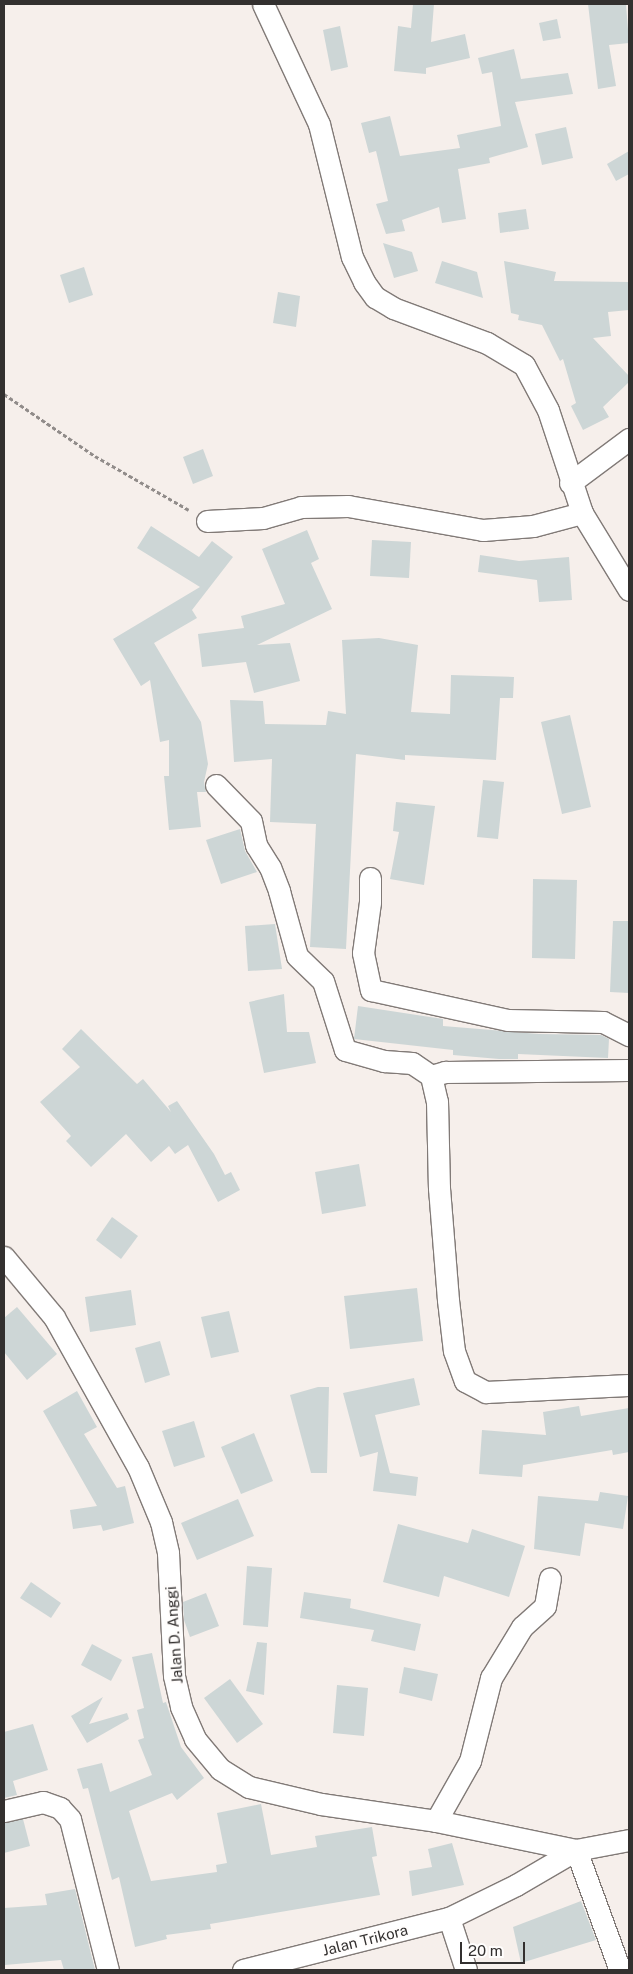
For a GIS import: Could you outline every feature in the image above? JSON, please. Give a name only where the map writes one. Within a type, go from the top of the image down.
[{"type":"street","points":[[263,4],[319,124],[352,257],[364,282],[375,297],[393,308],[487,343],[524,365],[548,410],[570,483],[582,512],[629,590]]},
{"type":"street","points":[[570,483],[629,439]]},
{"type":"street","points":[[207,521],[263,518],[301,507],[348,506],[483,530],[533,526],[582,512]]},
{"type":"street","points":[[216,785],[251,821],[256,845],[270,867],[279,891],[297,956],[323,981],[345,1050],[384,1061],[412,1063],[431,1076],[437,1101],[439,1188],[448,1300],[454,1351],[465,1381],[486,1392],[629,1385]]},
{"type":"street","points":[[370,878],[370,902],[363,952],[371,990],[508,1020],[603,1022],[629,1035]]},
{"type":"street","points":[[431,1076],[445,1072],[628,1070]]},
{"type":"street","name":"Jalan D. Anggi","points":[[4,1257],[54,1317],[138,1467],[161,1522],[172,1599],[174,1676],[181,1707],[195,1740],[220,1769],[249,1787],[321,1804],[436,1821],[576,1850]]},
{"type":"street","points":[[436,1821],[470,1761],[491,1678],[522,1627],[546,1606],[550,1578]]},
{"type":"street","points":[[4,1811],[43,1802],[60,1808],[70,1819],[108,1970]]},
{"type":"street","points":[[620,1970],[576,1850],[629,1840]]},
{"type":"street","name":"Jalan Trikora","points":[[247,1970],[449,1918],[576,1850]]},
{"type":"street","points":[[449,1918],[466,1970]]},
{"type":"path","points":[[4,394],[95,456],[207,521]]},
{"type":"building","points":[[413,4],[434,4],[431,42],[465,34],[470,58],[426,68],[426,74],[394,71],[398,26],[411,28]]},
{"type":"building","points":[[588,4],[626,4],[629,43],[609,45],[616,86],[598,89]]},
{"type":"building","points":[[557,19],[561,38],[543,41],[539,23]]},
{"type":"building","points":[[340,26],[348,67],[331,71],[323,30]]},
{"type":"building","points":[[514,49],[521,79],[568,73],[573,94],[515,102],[528,147],[489,158],[490,163],[458,169],[466,219],[442,223],[439,207],[402,220],[405,231],[386,234],[376,204],[388,201],[376,151],[369,153],[361,123],[390,116],[400,156],[460,148],[457,135],[501,126],[492,72],[482,74],[478,58]]},
{"type":"building","points":[[566,127],[573,158],[542,165],[535,134]]},
{"type":"building","points":[[629,151],[629,174],[616,181],[607,164]]},
{"type":"building","points":[[526,209],[529,229],[500,233],[498,213]]},
{"type":"building","points":[[383,243],[412,252],[418,271],[394,278]]},
{"type":"building","points":[[442,261],[477,272],[483,298],[435,283]]},
{"type":"building","points":[[504,261],[556,272],[554,281],[629,282],[629,310],[608,312],[611,336],[593,338],[629,376],[629,382],[603,407],[609,417],[583,430],[571,406],[576,403],[563,359],[560,361],[542,325],[518,320],[519,315],[511,313]]},
{"type":"building","points":[[84,267],[93,295],[69,303],[60,275]]},
{"type":"building","points":[[278,292],[300,296],[296,327],[273,323]]},
{"type":"building","points":[[203,449],[213,476],[193,484],[183,457]]},
{"type":"building","points":[[151,526],[199,557],[212,541],[233,557],[192,610],[197,618],[154,643],[201,722],[208,764],[204,782],[206,792],[197,792],[201,827],[169,830],[164,776],[169,776],[169,740],[160,742],[150,680],[141,686],[113,639],[200,587],[137,548]]},
{"type":"building","points":[[307,530],[319,559],[311,563],[332,609],[257,645],[290,643],[300,681],[254,693],[246,662],[202,667],[198,634],[244,628],[241,616],[285,604],[262,549]]},
{"type":"building","points":[[372,540],[411,542],[409,578],[370,576]]},
{"type":"building","points":[[480,555],[519,561],[569,557],[572,600],[539,602],[537,580],[478,572]]},
{"type":"building","points":[[379,638],[418,645],[411,712],[450,714],[451,675],[514,677],[513,698],[500,698],[496,760],[405,755],[405,760],[356,754],[346,949],[310,947],[316,824],[270,822],[272,759],[234,762],[230,700],[263,701],[265,724],[326,725],[328,711],[346,714],[342,640]]},
{"type":"building","points":[[570,715],[591,807],[562,814],[541,722]]},
{"type":"building","points":[[483,780],[504,782],[498,839],[477,837]]},
{"type":"building","points":[[396,802],[435,806],[424,885],[390,879],[399,832],[393,831]]},
{"type":"building","points":[[240,829],[245,851],[257,872],[221,884],[206,840]]},
{"type":"building","points":[[533,879],[577,880],[575,959],[532,958]]},
{"type":"building","points":[[613,921],[629,921],[629,993],[610,992]]},
{"type":"building","points":[[275,924],[282,969],[248,971],[245,926]]},
{"type":"building","points":[[284,994],[287,1032],[309,1032],[316,1063],[264,1073],[249,1002]]},
{"type":"building","points":[[358,1006],[443,1019],[443,1026],[539,1034],[601,1035],[609,1039],[608,1058],[518,1054],[518,1059],[499,1059],[453,1055],[453,1050],[354,1039]]},
{"type":"building","points":[[81,1029],[137,1084],[143,1079],[171,1112],[168,1106],[177,1101],[214,1154],[225,1175],[231,1172],[240,1190],[218,1202],[188,1145],[175,1154],[169,1146],[151,1162],[126,1134],[91,1167],[66,1141],[71,1136],[40,1102],[80,1067],[62,1049]]},
{"type":"building","points":[[359,1164],[366,1206],[322,1214],[315,1172]]},
{"type":"building","points":[[112,1217],[138,1236],[121,1259],[96,1240]]},
{"type":"building","points":[[417,1288],[423,1341],[350,1349],[344,1296]]},
{"type":"building","points":[[131,1290],[136,1325],[90,1332],[85,1297]]},
{"type":"building","points":[[17,1307],[57,1354],[27,1380],[4,1352],[4,1318]]},
{"type":"building","points":[[229,1311],[239,1352],[211,1358],[201,1317]]},
{"type":"building","points":[[160,1341],[170,1375],[145,1383],[135,1348]]},
{"type":"building","points":[[414,1378],[420,1405],[375,1415],[390,1473],[418,1477],[416,1496],[373,1491],[378,1452],[360,1457],[343,1393]]},
{"type":"building","points":[[318,1387],[329,1387],[327,1473],[311,1473],[290,1395]]},
{"type":"building","points":[[77,1391],[97,1427],[84,1434],[117,1488],[125,1486],[134,1523],[103,1531],[101,1525],[73,1529],[70,1510],[97,1506],[43,1411]]},
{"type":"building","points":[[579,1406],[581,1416],[629,1408],[629,1452],[613,1455],[612,1450],[523,1465],[522,1477],[479,1474],[482,1430],[546,1435],[543,1412]]},
{"type":"building","points":[[194,1421],[205,1457],[174,1467],[162,1431]]},
{"type":"building","points":[[254,1433],[273,1481],[241,1494],[221,1447]]},
{"type":"building","points":[[600,1492],[628,1496],[623,1529],[585,1523],[580,1556],[534,1549],[538,1496],[598,1501]]},
{"type":"building","points":[[238,1499],[254,1536],[197,1560],[181,1523]]},
{"type":"building","points":[[398,1524],[468,1543],[472,1529],[525,1546],[509,1597],[444,1576],[439,1597],[383,1582]]},
{"type":"building","points":[[247,1566],[272,1568],[268,1627],[243,1625]]},
{"type":"building","points":[[31,1582],[61,1603],[51,1618],[20,1598]]},
{"type":"building","points":[[304,1592],[351,1599],[350,1608],[421,1624],[415,1651],[371,1641],[374,1630],[300,1618]]},
{"type":"building","points":[[206,1593],[219,1626],[190,1637],[184,1620],[183,1602]]},
{"type":"building","points":[[257,1642],[267,1643],[264,1695],[246,1691]]},
{"type":"building","points":[[92,1644],[122,1660],[111,1681],[81,1665]]},
{"type":"building","points":[[152,1653],[163,1703],[166,1702],[181,1747],[204,1778],[177,1800],[172,1793],[129,1811],[151,1881],[217,1872],[216,1865],[227,1863],[217,1813],[261,1804],[271,1855],[317,1847],[315,1836],[372,1827],[377,1856],[372,1857],[380,1895],[210,1924],[211,1929],[166,1935],[167,1939],[135,1947],[119,1877],[112,1880],[88,1788],[83,1789],[77,1769],[102,1763],[110,1792],[152,1775],[138,1740],[144,1738],[137,1710],[144,1708],[132,1657]]},
{"type":"building","points":[[404,1667],[438,1674],[432,1701],[399,1693]]},
{"type":"building","points":[[230,1679],[263,1724],[237,1743],[204,1698]]},
{"type":"building","points":[[337,1685],[368,1688],[364,1736],[333,1733]]},
{"type":"building","points":[[103,1697],[89,1724],[127,1713],[129,1719],[87,1743],[71,1716]]},
{"type":"building","points":[[33,1724],[48,1770],[13,1781],[17,1795],[4,1798],[4,1732]]},
{"type":"building","points":[[23,1819],[30,1846],[4,1853],[4,1823]]},
{"type":"building","points":[[452,1843],[464,1885],[412,1896],[409,1871],[432,1867],[428,1849]]},
{"type":"building","points":[[75,1889],[95,1970],[64,1970],[61,1960],[5,1965],[4,1908],[47,1905],[45,1894]]},
{"type":"building","points":[[581,1901],[596,1940],[521,1963],[513,1927]]}]
